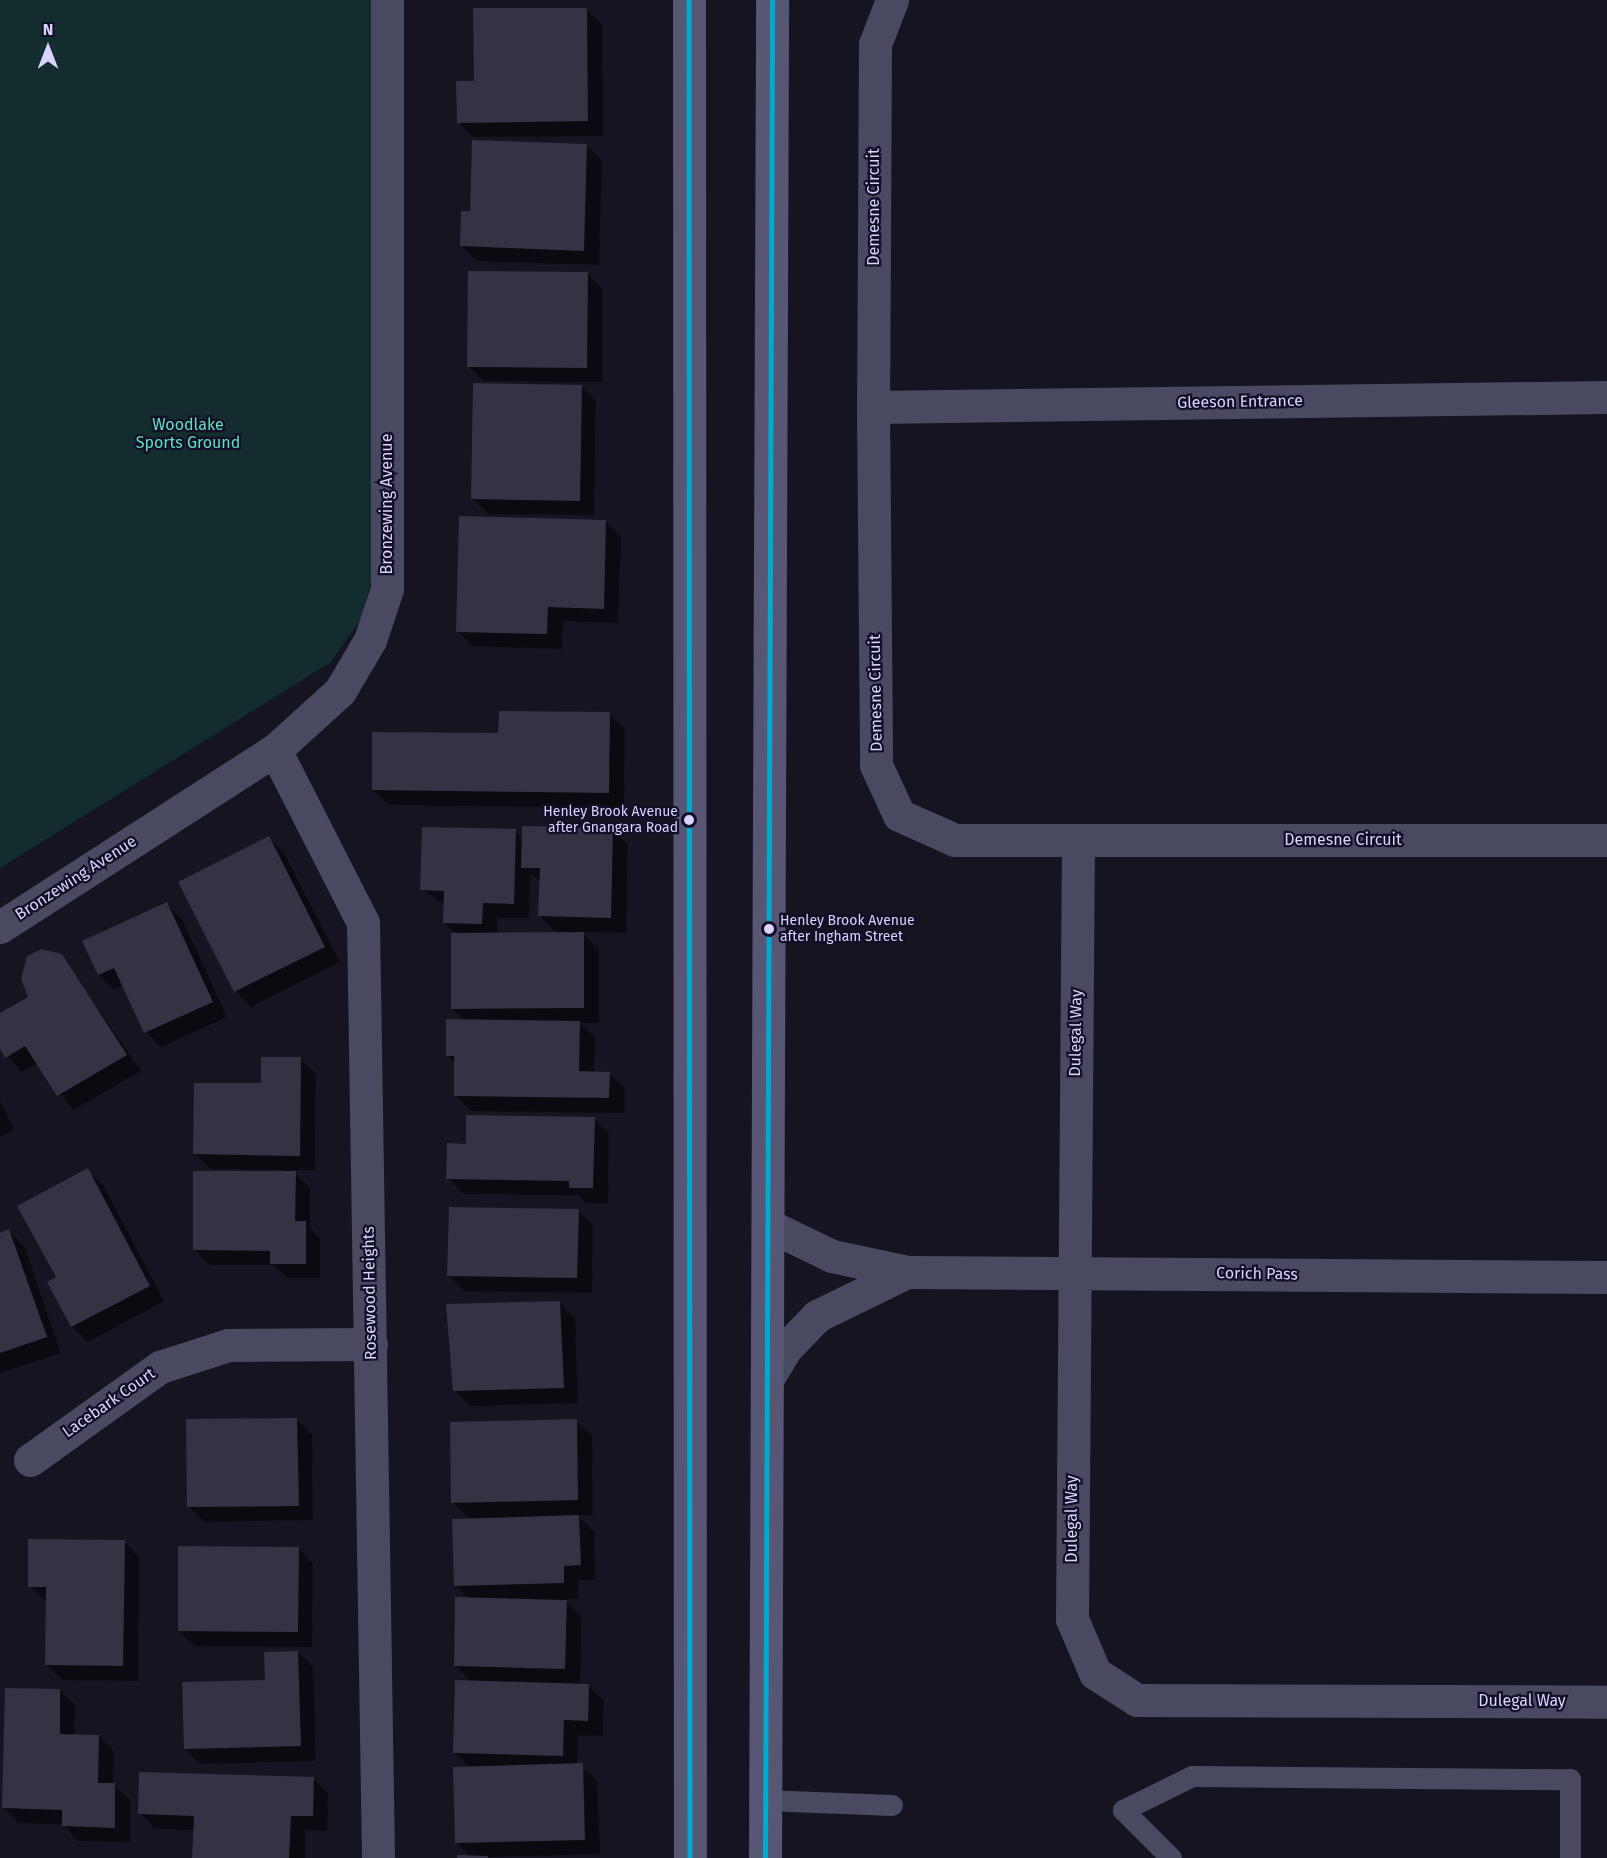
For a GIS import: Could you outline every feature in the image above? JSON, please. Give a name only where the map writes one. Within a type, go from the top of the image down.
[{"type":"main road","points":[[689,0],[690,1858]]},
{"type":"main road","points":[[765,1858],[770,1226],[772,0]]},
{"type":"street","name":"Bronzewing Avenue","points":[[0,927],[275,750],[340,691],[370,640],[387,589],[387,0]]},
{"type":"street","name":"Demesne Circuit","points":[[892,0],[875,44],[873,407],[876,765],[899,815],[955,840],[1607,840]]},
{"type":"street","name":"Gleeson Entrance","points":[[873,407],[1607,397]]},
{"type":"street","name":"Rosewood Heights","points":[[275,750],[363,923],[378,1858]]},
{"type":"street","name":"Dulegal Way","points":[[1078,840],[1072,1272],[1072,1619],[1095,1673],[1137,1700],[1607,1702]]},
{"type":"street","name":"Corich Pass","points":[[770,1226],[832,1256],[907,1272],[1607,1277]]},
{"type":"street","name":"Corich Pass","points":[[768,1378],[786,1348],[817,1316],[907,1272]]},
{"type":"street","name":"Lacebark Court","points":[[30,1460],[160,1367],[228,1346],[371,1344]]},
{"type":"lane","points":[[1171,1858],[1123,1810],[1192,1776],[1570,1779],[1570,1858]]},
{"type":"lane","points":[[764,1800],[892,1805]]},
{"type":"green space","name":"Woodlake Sports Ground","points":[[0,0],[375,0],[376,561],[362,617],[331,662],[0,868]]},
{"type":"building","points":[[473,8],[587,8],[588,121],[457,123],[456,81],[474,81]]},
{"type":"building","points":[[472,140],[587,144],[584,251],[460,246],[461,211],[470,211]]},
{"type":"building","points":[[468,271],[588,272],[587,368],[467,367]]},
{"type":"building","points":[[473,383],[582,385],[580,501],[471,499]]},
{"type":"building","points":[[459,516],[606,520],[604,609],[548,607],[547,634],[456,632]]},
{"type":"building","points":[[499,711],[610,712],[609,793],[372,790],[372,732],[498,733]]},
{"type":"building","points":[[522,826],[613,828],[611,918],[538,916],[540,868],[521,868]]},
{"type":"building","points":[[422,827],[516,829],[514,904],[483,903],[482,924],[443,923],[444,891],[420,890]]},
{"type":"building","points":[[269,836],[325,947],[234,992],[178,882]]},
{"type":"building","points":[[167,902],[213,1002],[144,1033],[114,968],[98,975],[82,941]]},
{"type":"building","points":[[584,932],[584,1008],[451,1009],[451,933]]},
{"type":"building","points":[[42,949],[62,954],[127,1055],[57,1096],[25,1046],[5,1058],[0,1049],[0,1013],[28,997],[21,979],[27,956]]},
{"type":"building","points":[[446,1019],[580,1021],[579,1071],[610,1072],[609,1098],[454,1096],[454,1056],[446,1056]]},
{"type":"building","points":[[261,1057],[301,1057],[300,1156],[193,1154],[194,1083],[261,1083]]},
{"type":"building","points":[[466,1115],[595,1117],[593,1188],[569,1188],[569,1181],[446,1179],[447,1143],[466,1144]]},
{"type":"building","points":[[88,1168],[150,1286],[71,1327],[47,1282],[56,1277],[17,1206]]},
{"type":"building","points":[[193,1171],[296,1171],[295,1221],[306,1221],[306,1264],[270,1264],[270,1251],[193,1250]]},
{"type":"building","points":[[449,1207],[579,1209],[577,1278],[447,1276]]},
{"type":"building","points":[[9,1229],[47,1337],[0,1353],[0,1233]]},
{"type":"building","points":[[560,1301],[564,1388],[453,1391],[446,1304]]},
{"type":"building","points":[[297,1418],[299,1506],[187,1507],[186,1419]]},
{"type":"building","points":[[577,1419],[578,1500],[451,1503],[450,1422]]},
{"type":"building","points":[[579,1515],[581,1565],[564,1566],[564,1583],[454,1586],[452,1519]]},
{"type":"building","points":[[28,1539],[125,1540],[123,1666],[45,1665],[46,1587],[28,1587]]},
{"type":"building","points":[[178,1546],[299,1547],[298,1632],[178,1631]]},
{"type":"building","points":[[455,1597],[567,1600],[565,1669],[454,1666]]},
{"type":"building","points":[[298,1651],[301,1746],[184,1749],[182,1682],[265,1680],[264,1652]]},
{"type":"building","points":[[455,1680],[589,1684],[588,1721],[564,1720],[563,1756],[453,1753]]},
{"type":"building","points":[[5,1688],[60,1689],[60,1734],[99,1735],[98,1783],[115,1783],[115,1828],[62,1826],[62,1810],[2,1808]]},
{"type":"building","points":[[583,1763],[585,1840],[455,1843],[453,1767]]},
{"type":"building","points":[[139,1772],[314,1777],[313,1816],[291,1816],[289,1858],[192,1858],[194,1816],[138,1814]]},
{"type":"building","points":[[457,1855],[488,1856],[488,1858],[457,1858]]},
{"type":"transit line","points":[[689,0],[690,1858]]},
{"type":"transit line","points":[[765,1858],[772,0]]},
{"type":"place","name":"Henley Brook Avenue after Gnangara Road","points":[[689,820]]},
{"type":"place","name":"Henley Brook Avenue after Ingham Street","points":[[769,929]]}]
